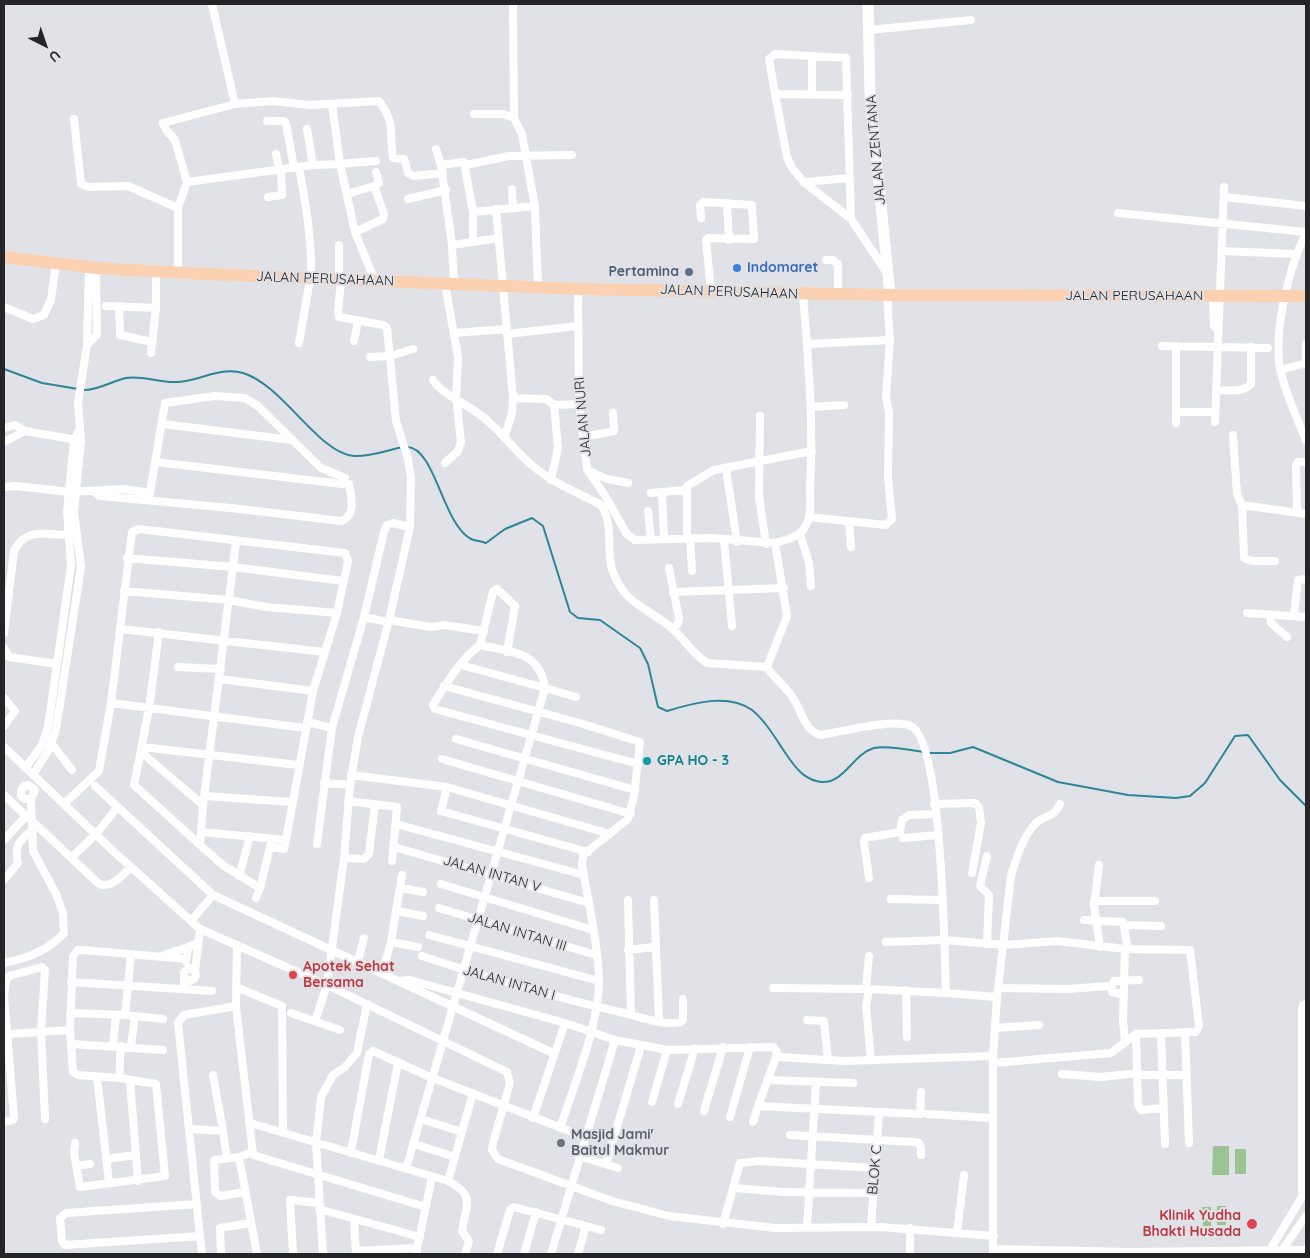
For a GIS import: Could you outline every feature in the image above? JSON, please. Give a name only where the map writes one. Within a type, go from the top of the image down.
[{"type":"main road","name":"JALAN PERUSAHAAN","points":[[4,257],[92,268],[538,288],[888,295],[1306,296]]},
{"type":"street","points":[[212,4],[236,104]]},
{"type":"street","points":[[513,4],[514,118],[522,134],[535,206],[538,288]]},
{"type":"street","name":"JALAN ZENTANA","points":[[868,4],[870,95],[889,276],[888,295]]},
{"type":"street","points":[[869,30],[971,20]]},
{"type":"street","points":[[851,219],[846,58],[776,54],[771,56],[769,59],[774,94],[787,158],[804,182],[851,219],[889,276]]},
{"type":"street","points":[[812,56],[812,94]]},
{"type":"street","points":[[774,94],[848,95]]},
{"type":"street","points":[[178,271],[178,208],[187,182],[175,140],[166,130],[163,123],[236,104],[273,101],[293,105],[379,101],[390,116],[392,125],[392,158],[404,159],[408,173],[414,176],[462,161],[466,165],[473,212],[473,242]]},
{"type":"street","points":[[332,104],[340,164],[355,232],[375,281]]},
{"type":"street","points":[[474,114],[503,114],[514,118]]},
{"type":"street","points":[[74,119],[80,182],[84,186],[128,186],[178,208]]},
{"type":"street","points":[[267,121],[282,121],[286,124],[308,216],[307,232],[311,253],[310,279],[299,343]]},
{"type":"street","points":[[307,129],[313,165]]},
{"type":"street","points":[[436,149],[443,167],[452,245],[450,284],[459,370],[456,398],[461,446],[446,462]]},
{"type":"street","points":[[268,197],[282,194],[280,169],[276,154]]},
{"type":"street","points":[[466,165],[497,158],[525,155],[572,155]]},
{"type":"street","points":[[187,182],[313,165],[376,161]]},
{"type":"street","points":[[347,194],[379,183],[376,172]]},
{"type":"street","points":[[804,182],[850,178]]},
{"type":"street","points":[[355,232],[383,219],[384,214],[374,186]]},
{"type":"street","points":[[1215,422],[1217,329],[1214,326],[1222,251],[1224,187]]},
{"type":"street","points":[[512,189],[513,207]]},
{"type":"street","points":[[408,200],[446,190]]},
{"type":"street","points":[[1224,197],[1306,206]]},
{"type":"street","points":[[727,202],[729,240]]},
{"type":"street","points":[[701,218],[701,203],[727,202],[751,204],[754,237],[752,241],[708,238],[706,240],[711,291]]},
{"type":"street","points":[[473,212],[535,206]]},
{"type":"street","points":[[496,209],[513,398],[512,413],[505,436]]},
{"type":"street","points":[[1118,213],[1222,222],[1306,232],[1295,254],[1280,339],[1283,369],[1306,441]]},
{"type":"street","points":[[452,245],[499,238]]},
{"type":"street","points":[[316,1021],[327,985],[344,858],[351,775],[358,737],[389,621],[410,527],[411,478],[408,459],[396,421],[386,326],[342,319],[338,315],[339,246]]},
{"type":"street","points":[[1222,251],[1295,254]]},
{"type":"street","points":[[826,260],[833,260],[838,264],[838,294]]},
{"type":"street","points":[[4,308],[33,319],[44,315],[51,300],[56,263]]},
{"type":"street","points":[[29,785],[29,771],[42,745],[49,715],[67,603],[71,565],[67,511],[78,440],[78,403],[87,346],[87,299],[92,268]]},
{"type":"street","points":[[87,346],[97,334],[96,299],[92,268]]},
{"type":"street","points":[[152,353],[156,308],[156,270]]},
{"type":"street","name":"JALAN NURI","points":[[578,289],[579,404],[588,470],[610,514],[630,538],[635,540],[688,538],[766,544],[775,543],[800,534]]},
{"type":"street","points":[[803,294],[811,407],[812,451],[809,517],[800,534],[809,563],[811,586]]},
{"type":"street","points":[[809,517],[886,524],[892,519],[888,478],[889,412],[886,398],[890,340],[888,295]]},
{"type":"street","points":[[87,299],[96,299]]},
{"type":"street","points":[[106,306],[156,308]]},
{"type":"street","points":[[118,306],[120,335],[152,342]]},
{"type":"street","points":[[354,341],[358,321]]},
{"type":"street","points":[[455,332],[507,332],[578,326]]},
{"type":"street","points":[[807,344],[890,340]]},
{"type":"street","points":[[1283,369],[1306,362],[1306,344]]},
{"type":"street","points":[[1162,346],[1268,348]]},
{"type":"street","points":[[1176,346],[1176,423]]},
{"type":"street","points":[[1217,390],[1242,390],[1248,387],[1250,384],[1251,348]]},
{"type":"street","points":[[370,357],[390,356],[413,349]]},
{"type":"street","points":[[433,380],[441,389],[456,398],[505,436],[531,465],[551,480],[600,505],[610,514],[612,567],[624,592],[642,610],[674,628],[707,664],[767,666],[786,688],[805,721],[816,734],[821,736],[883,724],[901,724],[910,726],[917,731],[927,756],[939,835],[946,993]]},
{"type":"street","points":[[4,487],[16,486],[70,492],[92,491],[100,496],[116,493],[149,496],[341,521],[348,518],[352,510],[346,482],[320,468],[258,406],[245,398],[230,396],[165,403],[163,424],[149,496]]},
{"type":"street","points":[[513,398],[546,399],[554,405],[579,404]]},
{"type":"street","points":[[551,480],[558,448],[554,405]]},
{"type":"street","points":[[811,407],[844,405]]},
{"type":"street","points":[[1177,412],[1215,412]]},
{"type":"street","points":[[584,437],[614,431],[612,413]]},
{"type":"street","points":[[760,416],[759,496],[766,544]]},
{"type":"street","points":[[163,424],[292,440]]},
{"type":"street","points":[[4,428],[14,425],[25,431],[78,440]]},
{"type":"street","points":[[4,442],[25,431]]},
{"type":"street","points":[[1233,435],[1237,494],[1242,505],[1244,558],[1252,561],[1275,560]]},
{"type":"street","points":[[692,571],[688,538],[687,486],[708,472],[812,451]]},
{"type":"street","points":[[156,462],[346,482]]},
{"type":"street","points":[[1297,512],[1296,465],[1298,462],[1306,462]]},
{"type":"street","points":[[726,468],[737,542]]},
{"type":"street","points":[[588,470],[607,479],[628,483]]},
{"type":"street","points":[[651,493],[686,490]]},
{"type":"street","points":[[29,771],[51,743],[58,717],[76,604],[81,566],[70,492]]},
{"type":"street","points":[[662,493],[664,539]]},
{"type":"street","points":[[1242,505],[1306,514]]},
{"type":"street","points":[[648,511],[651,539]]},
{"type":"street","points":[[849,522],[851,547]]},
{"type":"street","points":[[317,844],[332,728],[364,617],[386,528],[393,523],[410,527]]},
{"type":"street","points":[[64,804],[99,771],[111,703],[130,535],[135,530],[344,553],[348,561],[337,612],[313,691],[298,765],[286,840],[271,843],[250,836],[201,832]]},
{"type":"street","points":[[4,633],[14,551],[20,540],[31,534],[69,535]]},
{"type":"street","points":[[724,540],[732,626]]},
{"type":"street","points":[[200,845],[204,796],[236,542]]},
{"type":"street","points":[[767,666],[787,616],[784,588],[775,543]]},
{"type":"street","points":[[127,558],[233,567],[343,581]]},
{"type":"street","points":[[669,568],[679,618],[674,628]]},
{"type":"street","points":[[1294,616],[1298,580],[1306,579]]},
{"type":"street","points":[[673,592],[784,588]]},
{"type":"street","points":[[507,652],[515,606],[497,589],[493,592],[480,645],[461,664],[432,705],[435,709],[638,764]]},
{"type":"street","points":[[124,591],[229,600],[266,607],[337,612]]},
{"type":"street","points":[[67,603],[76,604]]},
{"type":"street","points":[[1247,613],[1306,617]]},
{"type":"street","points":[[1270,616],[1270,623],[1286,637]]},
{"type":"street","points":[[364,617],[431,627],[444,625],[484,631]]},
{"type":"street","points":[[120,629],[223,639],[325,652]]},
{"type":"street","points":[[159,632],[149,709],[134,784],[200,845],[239,876],[260,888]]},
{"type":"street","points":[[406,1169],[545,688],[542,672],[536,663],[528,658],[480,645]]},
{"type":"street","points":[[4,648],[9,657],[57,664]]},
{"type":"street","points":[[461,664],[576,697]]},
{"type":"street","points":[[178,667],[221,670]]},
{"type":"street","points":[[220,679],[313,691]]},
{"type":"street","points":[[444,686],[638,740],[640,747],[631,814],[623,825],[583,855],[584,875],[599,981],[597,1007],[560,1128]]},
{"type":"street","points":[[4,698],[15,711],[4,726]]},
{"type":"street","points":[[111,703],[215,717],[332,728]]},
{"type":"street","points":[[49,715],[58,717]]},
{"type":"street","points":[[456,739],[635,790]]},
{"type":"street","points":[[51,743],[72,770]]},
{"type":"street","points":[[4,747],[131,867],[200,929],[327,985],[507,1072],[510,1083],[502,1105],[493,1143],[494,1156],[498,1159],[612,1201],[669,1216],[723,1224],[775,1228],[910,1228],[994,1236]]},
{"type":"street","points":[[141,749],[298,765]]},
{"type":"street","points":[[141,749],[203,805]]},
{"type":"street","points":[[442,760],[631,814]]},
{"type":"street","points":[[351,775],[447,787],[610,834]]},
{"type":"street","points":[[324,783],[350,785]]},
{"type":"street","points":[[29,785],[24,786],[20,793],[25,799],[31,799]]},
{"type":"street","points":[[4,963],[19,960],[52,945],[64,933],[63,913],[56,894],[34,851],[29,819],[31,799],[35,790],[29,785]]},
{"type":"street","points":[[95,786],[213,895],[553,1053]]},
{"type":"street","points":[[447,787],[441,811],[588,852]]},
{"type":"street","points":[[204,796],[292,802]]},
{"type":"street","points":[[5,798],[99,884],[105,886],[112,884],[131,867]]},
{"type":"street","points":[[348,801],[397,807],[392,861]]},
{"type":"street","points":[[934,804],[975,803],[979,807],[981,823],[972,873]]},
{"type":"street","points":[[344,858],[364,859],[370,854],[375,804]]},
{"type":"street","points":[[1060,804],[1054,814],[1035,825],[1015,860],[1011,876],[997,997],[993,1060],[993,1252],[1225,1253],[1306,1250]]},
{"type":"street","points":[[71,858],[96,834],[117,808]]},
{"type":"street","points":[[869,878],[865,838],[900,832],[902,820],[906,816],[935,814]]},
{"type":"street","points":[[4,840],[29,819]]},
{"type":"street","points":[[396,824],[584,875]]},
{"type":"street","points":[[4,880],[18,863],[15,853],[19,841],[32,830]]},
{"type":"street","points":[[903,838],[939,835]]},
{"type":"street","points":[[239,876],[250,836]]},
{"type":"street","points":[[256,898],[271,843]]},
{"type":"street","name":"JALAN INTAN V","points":[[394,847],[589,903]]},
{"type":"street","points":[[987,856],[980,886],[989,895],[987,944]]},
{"type":"street","points":[[1099,865],[1094,901],[1098,920],[1100,947]]},
{"type":"street","points":[[382,973],[391,942],[402,875]]},
{"type":"street","points":[[441,884],[592,930]]},
{"type":"street","points":[[401,888],[423,892]]},
{"type":"street","points":[[191,921],[213,895]]},
{"type":"street","points":[[890,899],[943,900]]},
{"type":"street","points":[[628,900],[631,1015]]},
{"type":"street","points":[[654,900],[654,947],[659,1021]]},
{"type":"street","points":[[1094,901],[1155,901]]},
{"type":"street","name":"JALAN INTAN III","points":[[439,908],[596,955]]},
{"type":"street","points":[[397,911],[423,916]]},
{"type":"street","points":[[1084,920],[1121,921],[1125,925],[1161,926]]},
{"type":"street","points":[[1125,925],[1127,949],[1124,981],[1126,1041]]},
{"type":"street","points":[[193,989],[200,929]]},
{"type":"street","points":[[429,935],[599,981]]},
{"type":"street","points":[[358,961],[364,938]]},
{"type":"street","points":[[780,1057],[828,1060],[993,1060],[1111,1054],[1136,1034],[1196,1032],[1199,1026],[1190,950],[1127,949],[1057,942],[987,944],[944,940],[886,942]]},
{"type":"street","points":[[391,942],[418,948]]},
{"type":"street","points":[[161,956],[198,943]]},
{"type":"street","points":[[237,945],[236,1006],[253,1152],[256,1157],[426,1207]]},
{"type":"street","points":[[184,988],[188,947]]},
{"type":"street","points":[[628,950],[654,947]]},
{"type":"street","points":[[75,1143],[80,1187],[161,1178],[166,1172],[156,1084],[119,1078],[75,1075],[73,1072],[70,1013],[73,956],[78,950],[186,959]]},
{"type":"street","points":[[125,1015],[131,955]]},
{"type":"street","name":"JALAN INTAN I","points":[[422,956],[464,970],[597,1007],[659,1021],[680,1022],[683,1019],[683,999]]},
{"type":"street","points":[[869,956],[866,1006],[871,1060]]},
{"type":"street","points":[[4,1122],[12,1120],[14,1117],[4,995],[7,978],[42,967],[45,970],[41,1031],[45,1119]]},
{"type":"street","points":[[186,970],[190,968],[195,971]]},
{"type":"street","points":[[185,979],[190,981],[194,979]]},
{"type":"street","points":[[399,981],[410,980],[641,1046],[667,1050],[773,1046],[776,1049],[776,1057],[753,1122]]},
{"type":"street","points":[[1124,995],[1114,994],[1112,986],[1114,981],[1140,980]]},
{"type":"street","points":[[71,982],[212,991]]},
{"type":"street","points":[[999,988],[1066,989],[1112,986]]},
{"type":"street","points":[[236,987],[282,1006],[283,1131]]},
{"type":"street","points":[[774,988],[906,990],[997,997]]},
{"type":"street","points":[[906,990],[907,1037]]},
{"type":"street","points":[[322,1254],[316,1143],[322,1091],[332,1075],[345,1067],[357,1053],[367,1004]]},
{"type":"street","points":[[1268,1252],[1301,1199],[1304,1099],[1302,1006],[1306,1004]]},
{"type":"street","points":[[202,1254],[180,1020],[184,1015],[236,1006]]},
{"type":"street","points":[[70,1013],[125,1015],[163,1019]]},
{"type":"street","points":[[291,1013],[340,1030]]},
{"type":"street","points":[[116,1015],[119,1078]]},
{"type":"street","points":[[131,1046],[135,1016]]},
{"type":"street","points":[[807,1020],[824,1021],[828,1060]]},
{"type":"street","points":[[533,1118],[564,1023]]},
{"type":"street","points":[[995,1028],[1039,1025]]},
{"type":"street","points":[[7,1038],[41,1031],[70,1030]]},
{"type":"street","points":[[1185,1032],[1189,1143]]},
{"type":"street","points":[[1161,1033],[1165,1144]]},
{"type":"street","points":[[1136,1034],[1139,1074],[1138,1105],[1141,1110],[1163,1108]]},
{"type":"street","points":[[551,1254],[615,1040]]},
{"type":"street","points":[[72,1044],[131,1046],[163,1050]]},
{"type":"street","points":[[606,1164],[641,1046]]},
{"type":"street","points":[[704,1111],[723,1047]]},
{"type":"street","points":[[730,1117],[750,1047]]},
{"type":"street","points":[[678,1104],[695,1048]]},
{"type":"street","points":[[351,1152],[369,1054],[373,1050],[433,1078],[585,1137]]},
{"type":"street","points":[[652,1102],[667,1050]]},
{"type":"street","points":[[379,1160],[398,1063]]},
{"type":"street","points":[[213,1074],[227,1158]]},
{"type":"street","points":[[1062,1074],[1187,1076]]},
{"type":"street","points":[[97,1077],[109,1183]]},
{"type":"street","points":[[767,1080],[853,1083]]},
{"type":"street","points":[[130,1081],[138,1181]]},
{"type":"street","points":[[806,1227],[816,1082]]},
{"type":"street","points":[[758,1106],[815,1108],[879,1114],[920,1114],[921,1092]]},
{"type":"street","points":[[448,1181],[473,1093]]},
{"type":"street","name":"BLOK C","points":[[871,1227],[879,1114]]},
{"type":"street","points":[[927,1114],[992,1118]]},
{"type":"street","points":[[421,1119],[462,1132]]},
{"type":"street","points":[[250,1122],[448,1181],[463,1189],[467,1196],[462,1231],[469,1241],[465,1254]]},
{"type":"street","points":[[189,1129],[222,1131]]},
{"type":"street","points":[[790,1135],[919,1143],[922,1148],[921,1155]]},
{"type":"street","points":[[414,1144],[455,1156]]},
{"type":"street","points":[[246,1192],[220,1196],[215,1192],[214,1160],[239,1157],[253,1152]]},
{"type":"street","points":[[106,1160],[135,1155]]},
{"type":"street","points":[[579,1156],[618,1168]]},
{"type":"street","points":[[239,1157],[256,1254]]},
{"type":"street","points":[[723,1224],[740,1163],[760,1161],[874,1168]]},
{"type":"street","points":[[77,1166],[90,1164]]},
{"type":"street","points":[[957,1233],[964,1175]]},
{"type":"street","points":[[354,1220],[356,1253],[416,1251],[432,1177]]},
{"type":"street","points":[[734,1188],[873,1193]]},
{"type":"street","points":[[293,1254],[290,1200],[319,1206],[354,1220],[420,1237]]},
{"type":"street","points":[[197,1204],[66,1214],[60,1218],[62,1241],[65,1245],[200,1236]]},
{"type":"street","points":[[497,1254],[513,1207],[600,1230]]},
{"type":"street","points":[[524,1254],[536,1212]]},
{"type":"street","points":[[1283,1252],[1306,1216]]},
{"type":"street","points":[[221,1254],[220,1228],[251,1223]]},
{"type":"street","points":[[578,1254],[586,1226]]},
{"type":"street","points":[[910,1228],[910,1254]]},
{"type":"green space","points":[[1213,1146],[1229,1146],[1229,1175],[1212,1175]]},
{"type":"green space","points":[[1235,1149],[1246,1149],[1246,1174],[1235,1174]]},
{"type":"green space","points":[[1217,1206],[1226,1206],[1226,1225],[1217,1225]]},
{"type":"green space","points":[[1202,1207],[1211,1207],[1211,1226],[1203,1226]]},
{"type":"waterway","points":[[4,369],[42,383],[78,389]]},
{"type":"waterway","points":[[83,390],[94,389],[132,377],[176,382],[234,371],[258,380],[314,432],[341,452],[360,456],[403,447]]},
{"type":"waterway","points":[[407,447],[417,450],[425,459],[453,519],[461,531],[471,539],[486,543],[505,529],[532,518],[543,526],[570,612],[578,618],[600,620],[640,648],[648,664],[658,707],[667,711],[710,701],[732,702],[743,705],[758,715],[800,772],[807,777],[821,782],[836,778],[860,756],[874,748],[891,747],[923,752]]},
{"type":"waterway","points":[[927,753],[950,753],[973,747],[1058,782],[1128,795],[1176,798],[1190,796],[1205,783],[1235,736],[1248,735],[1280,780],[1306,806]]},
{"type":"place","name":"Indomaret","points":[[737,268]]},
{"type":"place","name":"Pertamina","points":[[689,272]]},
{"type":"place","name":"GPA HO - 3","points":[[647,761]]},
{"type":"place","name":"Apotek Sehat Bersama","points":[[293,975]]},
{"type":"place","name":"Masjid Jami' Baitul Makmur","points":[[561,1143]]},
{"type":"place","name":"Klinik Yudha Bhakti Husada","points":[[1252,1224]]}]
